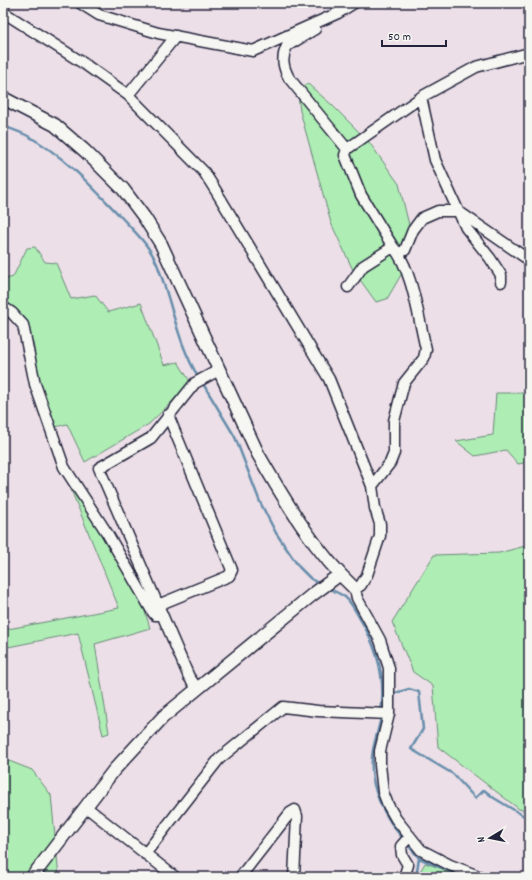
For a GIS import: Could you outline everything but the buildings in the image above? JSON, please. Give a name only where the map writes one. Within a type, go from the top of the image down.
[{"type":"street","points":[[80,3],[99,14],[131,26],[253,51],[320,21],[354,3]]},
{"type":"street","points":[[3,12],[83,63],[128,95],[204,172],[216,191],[329,379],[372,486],[374,508],[380,524],[380,536],[367,575],[361,585],[355,590]]},
{"type":"street","points":[[320,21],[317,28],[287,46],[284,64],[289,78],[346,148]]},
{"type":"street","points":[[128,95],[176,36]]},
{"type":"street","points":[[372,486],[390,463],[394,453],[394,421],[404,383],[424,358],[426,349],[412,289],[397,250],[360,196],[345,154],[346,148],[421,97],[476,67],[529,53]]},
{"type":"street","points":[[421,97],[435,160],[466,228],[490,258],[501,275],[501,282]]},
{"type":"street","points":[[3,98],[55,125],[85,150],[123,189],[144,217],[161,244],[214,372],[272,480],[292,511],[339,575],[355,590],[357,598],[385,652],[389,668],[389,714],[380,751],[383,792],[406,839],[432,857],[481,877]]},
{"type":"street","points":[[348,287],[363,266],[397,250],[405,250],[413,230],[422,218],[438,212],[458,211],[529,260]]},
{"type":"street","points":[[3,307],[12,313],[23,325],[35,384],[64,467],[107,533],[155,615],[160,610],[229,576],[232,570],[168,415]]},
{"type":"street","points":[[198,689],[189,677],[99,468],[151,438],[195,383],[214,372]]},
{"type":"street","points":[[32,877],[114,770],[163,717],[339,575]]},
{"type":"street","points":[[145,854],[219,759],[283,707],[318,711],[374,714],[374,712],[389,714]]},
{"type":"street","points":[[86,807],[175,877]]},
{"type":"street","points":[[240,877],[290,813],[295,810],[297,816],[294,877]]},
{"type":"street","points":[[404,877],[408,864],[402,855],[406,839]]},
{"type":"green space","points":[[308,84],[332,105],[369,142],[399,184],[410,229],[405,268],[387,299],[376,302],[353,270],[331,223],[300,111],[297,88]]},
{"type":"green space","points":[[35,247],[45,262],[56,263],[71,299],[95,295],[108,312],[141,303],[164,365],[178,362],[191,383],[149,424],[85,462],[67,424],[52,428],[37,382],[24,323],[3,304],[3,280],[13,277],[27,248]]},
{"type":"green space","points":[[496,393],[529,393],[529,462],[518,464],[506,450],[475,456],[456,441],[493,435]]},
{"type":"green space","points":[[65,475],[142,602],[150,628],[95,644],[109,733],[103,735],[78,633],[3,648],[3,630],[119,608]]},
{"type":"green space","points":[[529,545],[529,812],[519,809],[438,747],[433,686],[413,672],[392,622],[434,555],[499,553]]},
{"type":"green space","points":[[3,761],[9,761],[32,770],[51,795],[59,877],[3,877]]},
{"type":"green space","points":[[425,863],[467,877],[417,877]]},
{"type":"waterway","points":[[3,126],[28,136],[55,153],[100,195],[146,245],[157,264],[185,351],[199,378]]},
{"type":"waterway","points":[[202,382],[235,437],[260,502],[276,533],[299,567],[311,579],[320,584]]},
{"type":"waterway","points":[[328,588],[349,601],[371,639],[379,663],[381,675],[381,712]]},
{"type":"waterway","points":[[392,694],[409,689],[419,692],[423,729],[411,749],[453,774],[475,798],[484,790],[494,798],[529,819]]},
{"type":"waterway","points":[[381,717],[373,750],[372,775],[383,810],[404,840]]},
{"type":"waterway","points":[[407,844],[419,858],[416,877]]},
{"type":"waterway","points":[[419,858],[463,877]]}]
